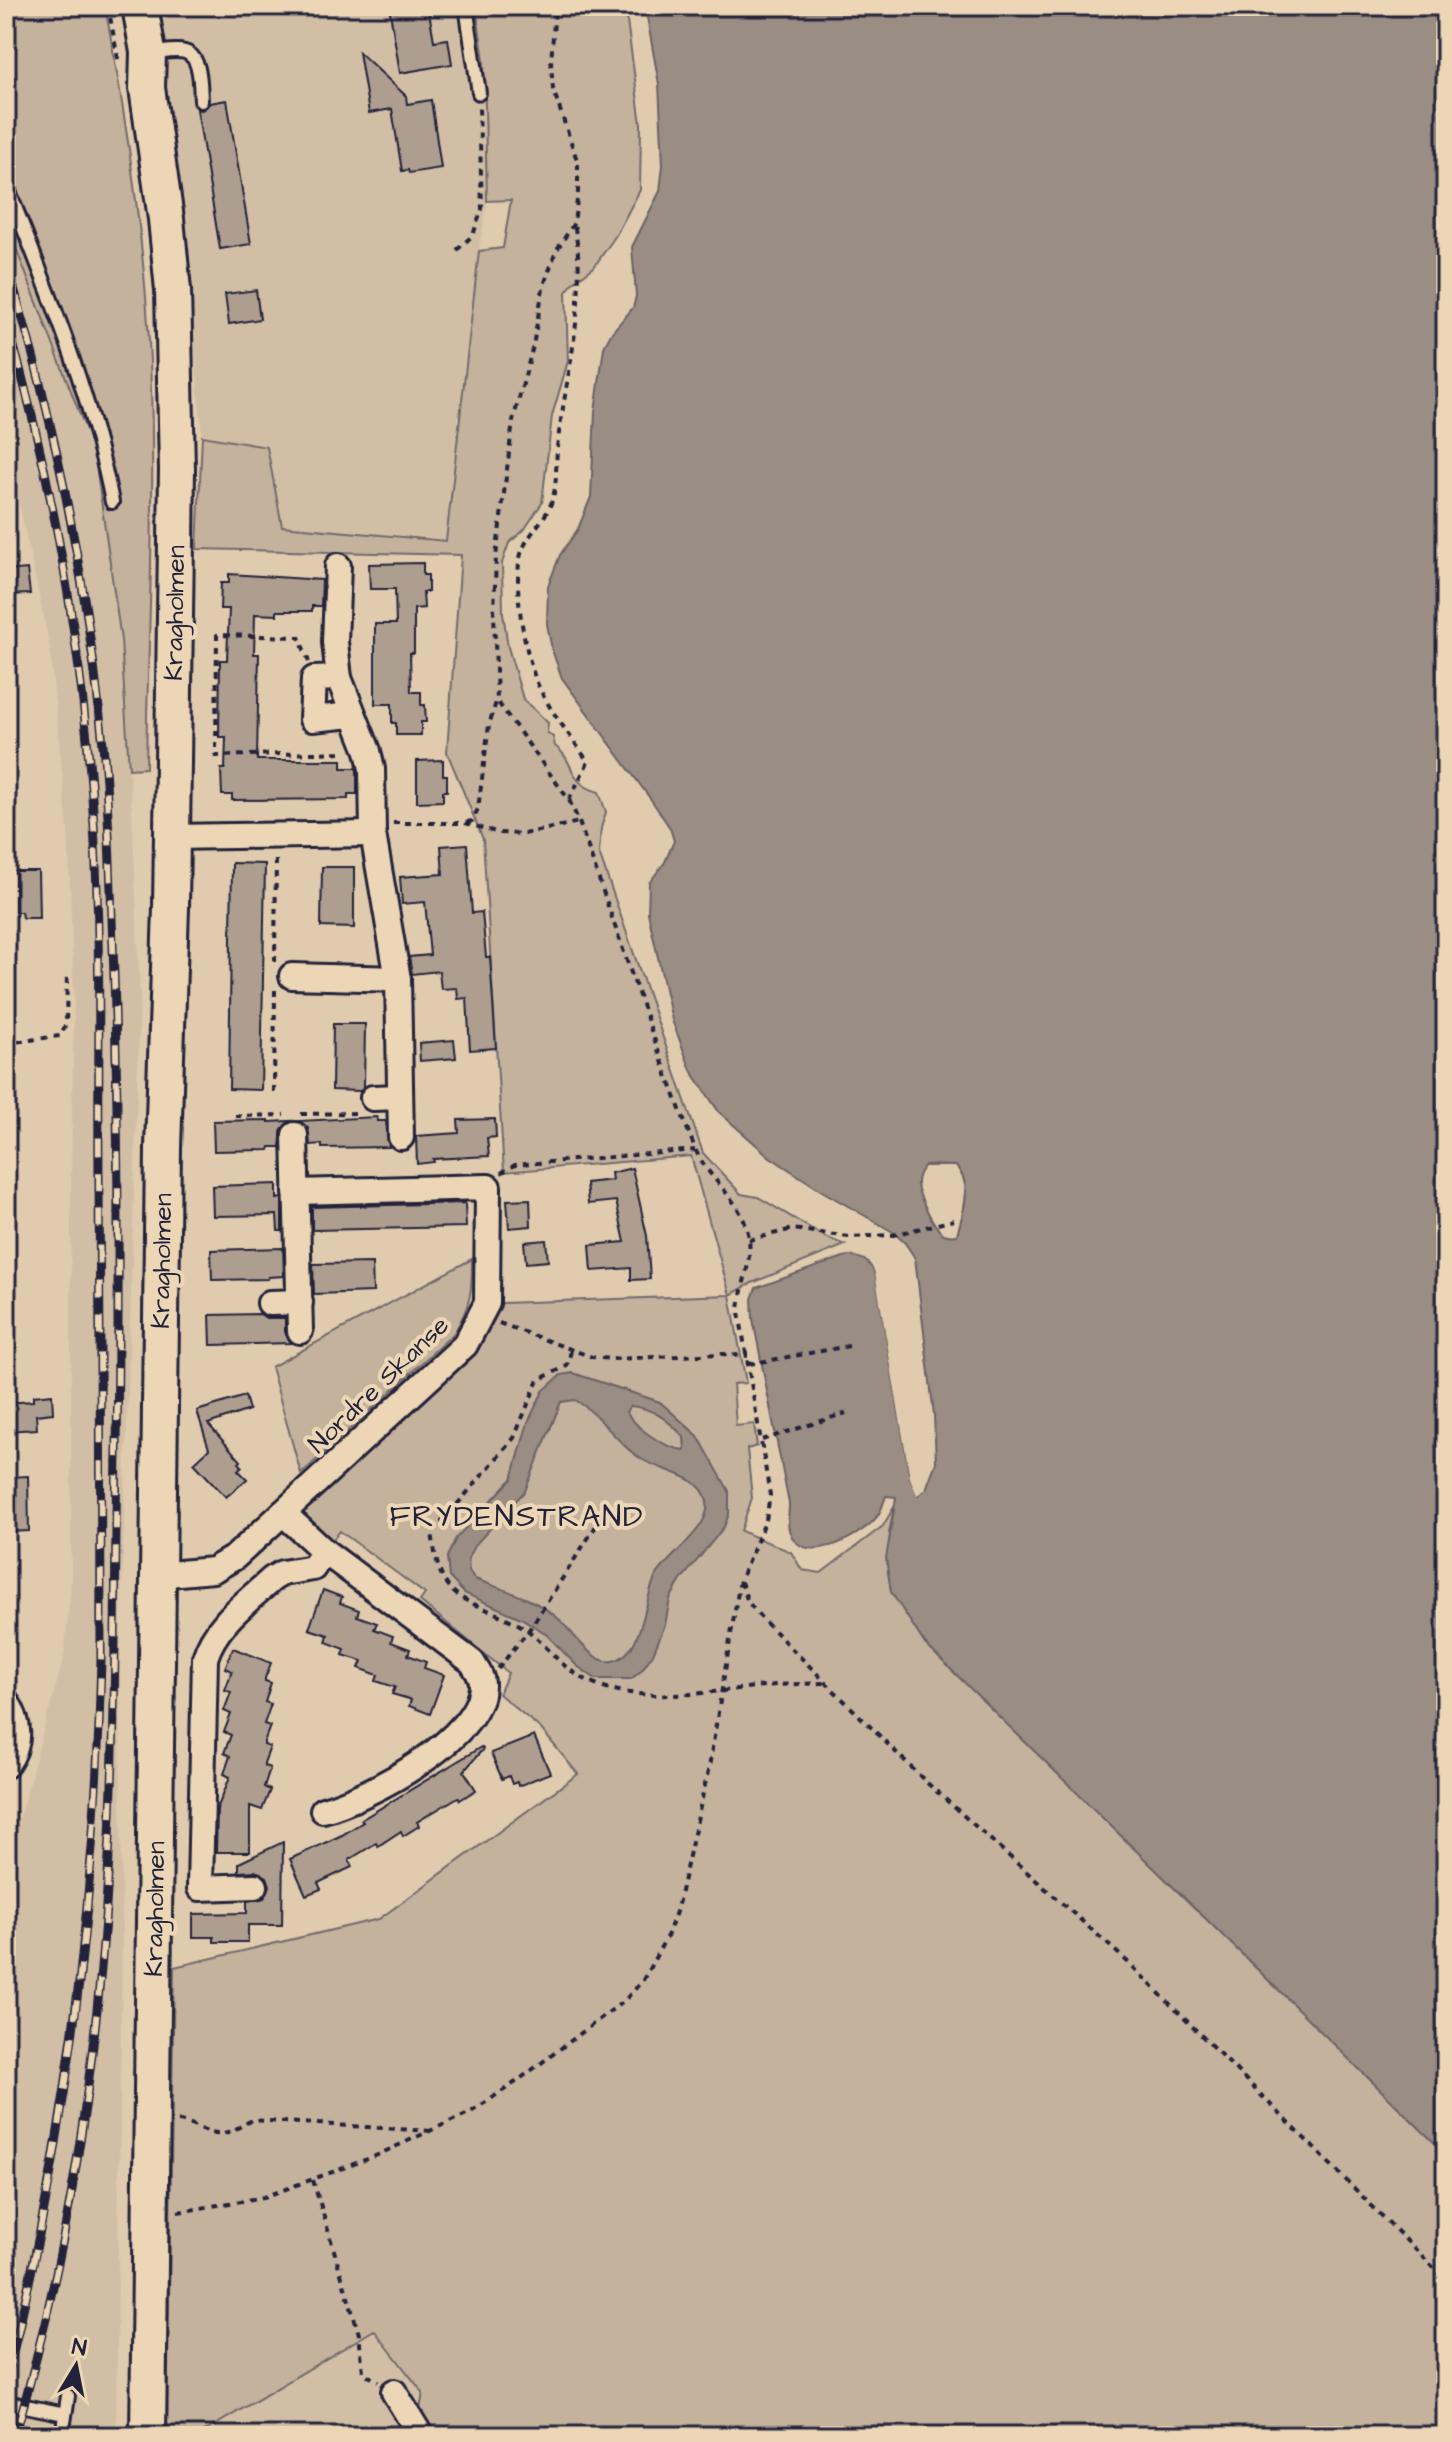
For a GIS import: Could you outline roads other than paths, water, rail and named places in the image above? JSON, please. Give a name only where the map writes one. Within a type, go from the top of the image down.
[{"type":"street","name":"Kragholmen","points":[[123,6],[140,54],[147,88],[166,219],[175,354],[177,469],[163,1148],[148,2436]]},
{"type":"street","name":"Kragholmen","points":[[140,6],[140,54]]},
{"type":"street","points":[[338,566],[335,642],[339,678],[372,769],[373,834],[398,979],[401,1137]]},
{"type":"street","points":[[339,678],[314,679],[312,719],[352,715]]},
{"type":"street","points":[[170,837],[373,834]]},
{"type":"street","points":[[292,976],[398,979]]},
{"type":"street","points":[[373,1098],[400,1097]]},
{"type":"street","points":[[295,1135],[300,1331]]},
{"type":"street","name":"Nordre Skanse","points":[[157,1575],[213,1570],[235,1557],[465,1345],[487,1303],[488,1187],[296,1192]]},
{"type":"street","points":[[270,1303],[300,1302]]},
{"type":"street","points":[[283,1513],[324,1551],[472,1662],[482,1680],[481,1695],[473,1712],[445,1746],[346,1804],[323,1810]]},
{"type":"street","points":[[255,1886],[200,1888],[205,1658],[209,1643],[218,1631],[272,1579],[282,1573],[313,1568],[324,1551]]},
{"type":"street","points":[[6,1701],[15,1716],[18,1743],[6,1765]]},
{"type":"street","points":[[394,2392],[421,2436]]},
{"type":"lane","points":[[466,6],[479,93]]},
{"type":"lane","points":[[140,54],[186,52],[192,56],[197,64],[201,101]]},
{"type":"lane","points":[[6,184],[45,283],[101,445],[112,502]]},
{"type":"lane","points":[[62,2436],[68,2396]]},
{"type":"lane","points":[[6,2402],[65,2414]]},
{"type":"railway","points":[[6,262],[38,376],[65,491],[94,666],[109,835],[118,1199],[114,1713],[105,1924],[97,2010],[73,2183],[38,2353],[15,2436]]},
{"type":"railway","points":[[6,318],[38,443],[64,569],[82,697],[94,825],[98,957],[101,1659],[92,1841],[74,2023],[45,2203],[6,2381]]},
{"type":"district","name":"FRYDENSTRAND","points":[[517,1516]]}]
